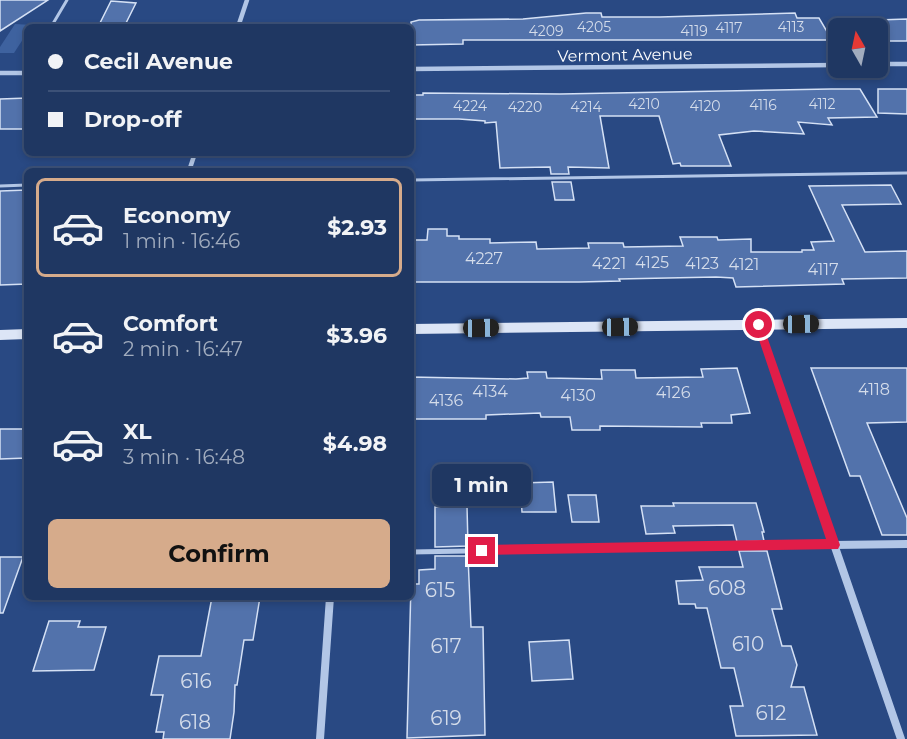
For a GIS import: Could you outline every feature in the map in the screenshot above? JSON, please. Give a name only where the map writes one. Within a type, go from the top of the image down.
[{"type":"street","points":[[239,24],[247,0]]},
{"type":"street","points":[[888,64],[907,64]]},
{"type":"street","name":"Vermont Avenue","points":[[414,69],[828,65]]},
{"type":"street","points":[[0,73],[24,72]]},
{"type":"street","points":[[414,329],[907,323]]},
{"type":"street","points":[[759,325],[901,739]]},
{"type":"street","points":[[0,335],[24,334]]},
{"type":"street","points":[[834,545],[907,544]]},
{"type":"street","points":[[320,739],[330,600]]},
{"type":"lane","points":[[53,24],[67,0]]},
{"type":"lane","points":[[414,180],[907,173]]},
{"type":"lane","points":[[0,186],[24,185]]},
{"type":"lane","points":[[414,552],[834,545]]},
{"type":"shaded area","points":[[15,24],[24,25],[24,38],[14,53],[0,53],[0,47]]},
{"type":"building","points":[[0,0],[48,0],[0,31]]},
{"type":"building","points":[[111,1],[136,3],[126,24],[100,24]]},
{"type":"building","points":[[586,13],[601,13],[602,17],[660,17],[795,13],[797,18],[819,18],[828,33],[828,40],[463,40],[463,44],[414,45],[414,24],[411,22],[523,19]]},
{"type":"building","points":[[907,19],[907,41],[888,41],[888,20]]},
{"type":"building","points":[[860,89],[877,117],[828,118],[832,125],[798,122],[804,134],[754,131],[719,135],[731,166],[681,166],[680,163],[673,164],[659,116],[600,116],[609,168],[568,167],[569,174],[551,174],[550,167],[500,168],[496,122],[414,119],[414,95],[423,95],[423,93],[560,94]]},
{"type":"building","points":[[878,89],[907,89],[907,114],[878,113]]},
{"type":"building","points":[[24,98],[24,129],[0,129],[0,99]]},
{"type":"building","points":[[552,182],[571,182],[574,200],[555,200]]},
{"type":"building","points":[[891,185],[901,204],[842,205],[865,252],[907,251],[907,278],[842,279],[844,284],[736,287],[733,278],[716,277],[579,282],[414,282],[414,240],[427,240],[428,229],[447,229],[447,236],[459,236],[459,239],[490,239],[490,243],[536,242],[537,249],[589,248],[588,243],[623,243],[624,247],[683,246],[680,237],[717,237],[718,240],[751,239],[751,252],[814,250],[811,242],[834,241],[809,186]]},
{"type":"building","points":[[24,190],[24,284],[0,285],[0,191]]},
{"type":"building","points":[[737,368],[750,413],[731,415],[732,423],[701,423],[702,427],[600,426],[600,430],[572,430],[570,417],[541,417],[540,413],[486,415],[486,419],[414,419],[414,377],[516,379],[528,378],[527,372],[546,372],[547,378],[602,379],[601,370],[635,370],[636,378],[703,377],[701,369]]},
{"type":"building","points":[[811,368],[907,368],[907,422],[867,423],[907,518],[907,535],[882,535],[860,476],[850,476]]},
{"type":"building","points":[[0,429],[24,429],[24,458],[0,459]]},
{"type":"building","points":[[553,482],[556,512],[522,512],[520,483]]},
{"type":"building","points":[[568,495],[596,495],[599,522],[572,522]]},
{"type":"building","points":[[673,503],[756,503],[764,532],[762,532],[764,541],[737,542],[733,525],[673,526],[675,533],[646,534],[641,506],[674,506]]},
{"type":"building","points":[[467,506],[468,546],[435,547],[435,507]]},
{"type":"building","points":[[739,551],[767,551],[782,609],[772,609],[782,646],[791,646],[797,665],[791,687],[804,687],[817,735],[736,736],[730,706],[743,706],[734,668],[721,668],[707,608],[696,608],[695,604],[679,604],[676,581],[703,580],[699,567],[743,567]]},
{"type":"building","points":[[435,556],[468,556],[471,627],[483,627],[485,735],[407,738],[411,600],[414,600],[414,584],[419,584],[419,570],[435,569]]},
{"type":"building","points":[[0,557],[23,557],[3,613],[0,613]]},
{"type":"building","points":[[211,600],[260,600],[253,640],[244,640],[237,685],[235,685],[230,739],[163,739],[164,732],[156,732],[163,695],[151,695],[159,656],[201,656]]},
{"type":"building","points":[[49,621],[80,621],[78,627],[106,627],[94,670],[33,671]]},
{"type":"building","points":[[569,640],[573,679],[532,681],[529,642]]},
{"type":"route","points":[[482,551],[834,545],[759,325]]}]
